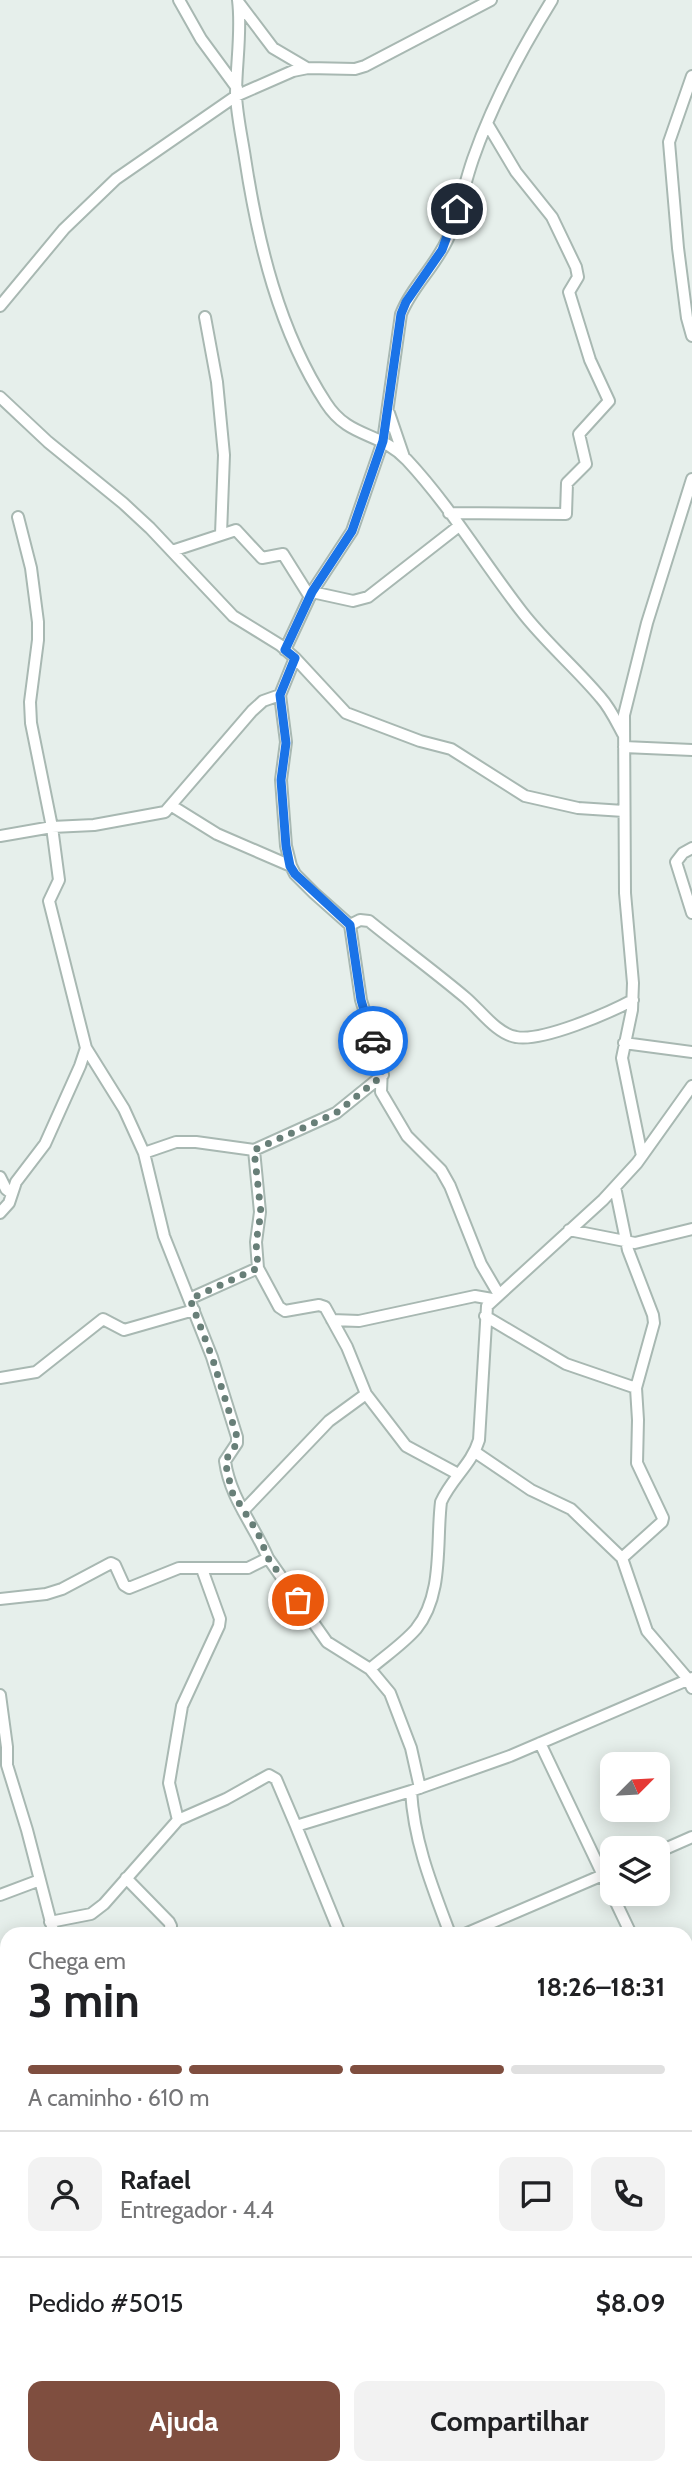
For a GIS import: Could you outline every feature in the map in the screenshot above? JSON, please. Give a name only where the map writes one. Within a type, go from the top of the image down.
[{"type":"street","points":[[179,0],[201,39],[237,92]]},
{"type":"street","points":[[238,0],[240,31],[237,92],[251,199],[291,340],[336,417],[351,429],[383,441],[404,457],[528,620],[601,697],[623,734]]},
{"type":"street","points":[[238,0],[273,48],[308,68]]},
{"type":"street","points":[[0,306],[64,229],[116,179],[237,92],[293,71],[308,68],[355,69],[365,66],[491,0]]},
{"type":"street","points":[[285,650],[311,594],[352,531],[383,441],[401,314],[406,302],[442,250],[488,125],[533,31],[552,0]]},
{"type":"street","points":[[691,330],[678,248],[669,142],[692,76]]},
{"type":"street","points":[[449,513],[566,514],[567,483],[586,464],[579,434],[609,401],[590,360],[569,292],[578,277],[576,267],[552,216],[516,172],[488,125]]},
{"type":"street","points":[[205,317],[218,382],[224,455],[221,534]]},
{"type":"street","points":[[0,397],[48,442],[123,503],[233,616],[295,658],[346,713],[420,741],[451,749],[526,796],[578,808],[624,811]]},
{"type":"street","points":[[388,410],[404,457]]},
{"type":"street","points":[[642,1156],[622,1058],[633,1000],[625,893],[624,715],[647,623],[692,482]]},
{"type":"street","points":[[18,517],[31,568],[38,622],[30,702],[31,723],[52,827],[59,880],[49,901],[86,1048],[124,1108],[144,1153],[163,1236],[212,1357],[237,1437],[237,1443],[225,1461],[232,1492],[258,1533],[268,1558],[327,1642],[370,1669],[390,1693],[404,1724],[415,1790],[413,1819],[422,1859],[447,1927]]},
{"type":"street","points":[[172,551],[236,530],[262,558],[283,554],[311,594],[353,601],[368,597],[459,526]]},
{"type":"street","points":[[295,658],[280,695],[286,743],[281,780],[290,866],[314,893],[350,925],[361,1000],[383,1075],[380,1088],[407,1136],[441,1170],[450,1186],[495,1296]]},
{"type":"street","points":[[0,835],[52,827],[94,825],[160,814],[172,806],[251,711],[263,701],[280,695]]},
{"type":"street","points":[[624,747],[692,750]]},
{"type":"street","points":[[172,806],[218,834],[290,866]]},
{"type":"street","points":[[692,848],[683,853],[676,862],[692,914]]},
{"type":"street","points":[[350,925],[360,920],[369,921],[466,997],[507,1035],[519,1038],[554,1031],[605,1015],[633,1000]]},
{"type":"street","points":[[624,1043],[692,1052]]},
{"type":"street","points":[[0,1213],[9,1203],[16,1182],[45,1144],[86,1048]]},
{"type":"street","points":[[80,1066],[95,1060]]},
{"type":"street","points":[[144,1153],[176,1142],[254,1150],[336,1113],[383,1075]]},
{"type":"street","points":[[370,1669],[416,1629],[428,1610],[434,1590],[441,1502],[446,1490],[475,1452],[480,1427],[487,1306],[615,1187],[642,1156],[692,1086]]},
{"type":"street","points":[[254,1150],[261,1213],[256,1242],[258,1268],[282,1310],[323,1305],[366,1394],[406,1446],[458,1474]]},
{"type":"street","points":[[0,1177],[11,1193]]},
{"type":"street","points":[[615,1187],[626,1242],[654,1323],[636,1388],[637,1463],[663,1518],[662,1522],[622,1558]]},
{"type":"street","points":[[569,1230],[626,1242],[642,1242],[692,1228]]},
{"type":"street","points":[[0,1378],[36,1372],[103,1320],[124,1330],[192,1305],[258,1268]]},
{"type":"street","points":[[332,1320],[359,1321],[475,1296],[495,1296]]},
{"type":"street","points":[[485,1316],[566,1364],[636,1388]]},
{"type":"street","points":[[243,1510],[328,1421],[366,1394]]},
{"type":"street","points":[[296,1826],[415,1790],[510,1756],[691,1682],[647,1631],[622,1558],[571,1509],[531,1490],[475,1452]]},
{"type":"street","points":[[0,1599],[46,1594],[62,1589],[111,1563],[115,1565],[124,1585],[129,1588],[179,1568],[248,1568],[268,1558]]},
{"type":"street","points":[[178,1820],[169,1783],[182,1706],[220,1619],[202,1569]]},
{"type":"street","points":[[0,1695],[7,1765],[52,1927]]},
{"type":"street","points":[[540,1743],[600,1858]]},
{"type":"street","points":[[55,1927],[91,1914],[104,1904],[178,1820],[226,1799],[269,1775],[276,1779],[337,1927]]},
{"type":"street","points":[[670,1847],[692,1837]]},
{"type":"street","points":[[482,1927],[600,1876]]},
{"type":"street","points":[[125,1878],[169,1922],[170,1927]]},
{"type":"street","points":[[0,1895],[40,1880]]},
{"type":"street","points":[[620,1906],[628,1927]]},
{"type":"way so far","points":[[298,1600],[268,1558],[258,1533],[232,1492],[225,1461],[237,1443],[237,1437],[204,1333],[190,1299],[258,1268],[256,1242],[261,1213],[254,1150],[336,1113],[383,1075],[373,1041]]},
{"type":"route","points":[[373,1041],[361,1000],[350,925],[314,893],[290,866],[281,780],[286,743],[280,695],[295,658],[285,650],[312,592],[352,531],[383,441],[401,314],[406,302],[442,250],[457,209]]}]
